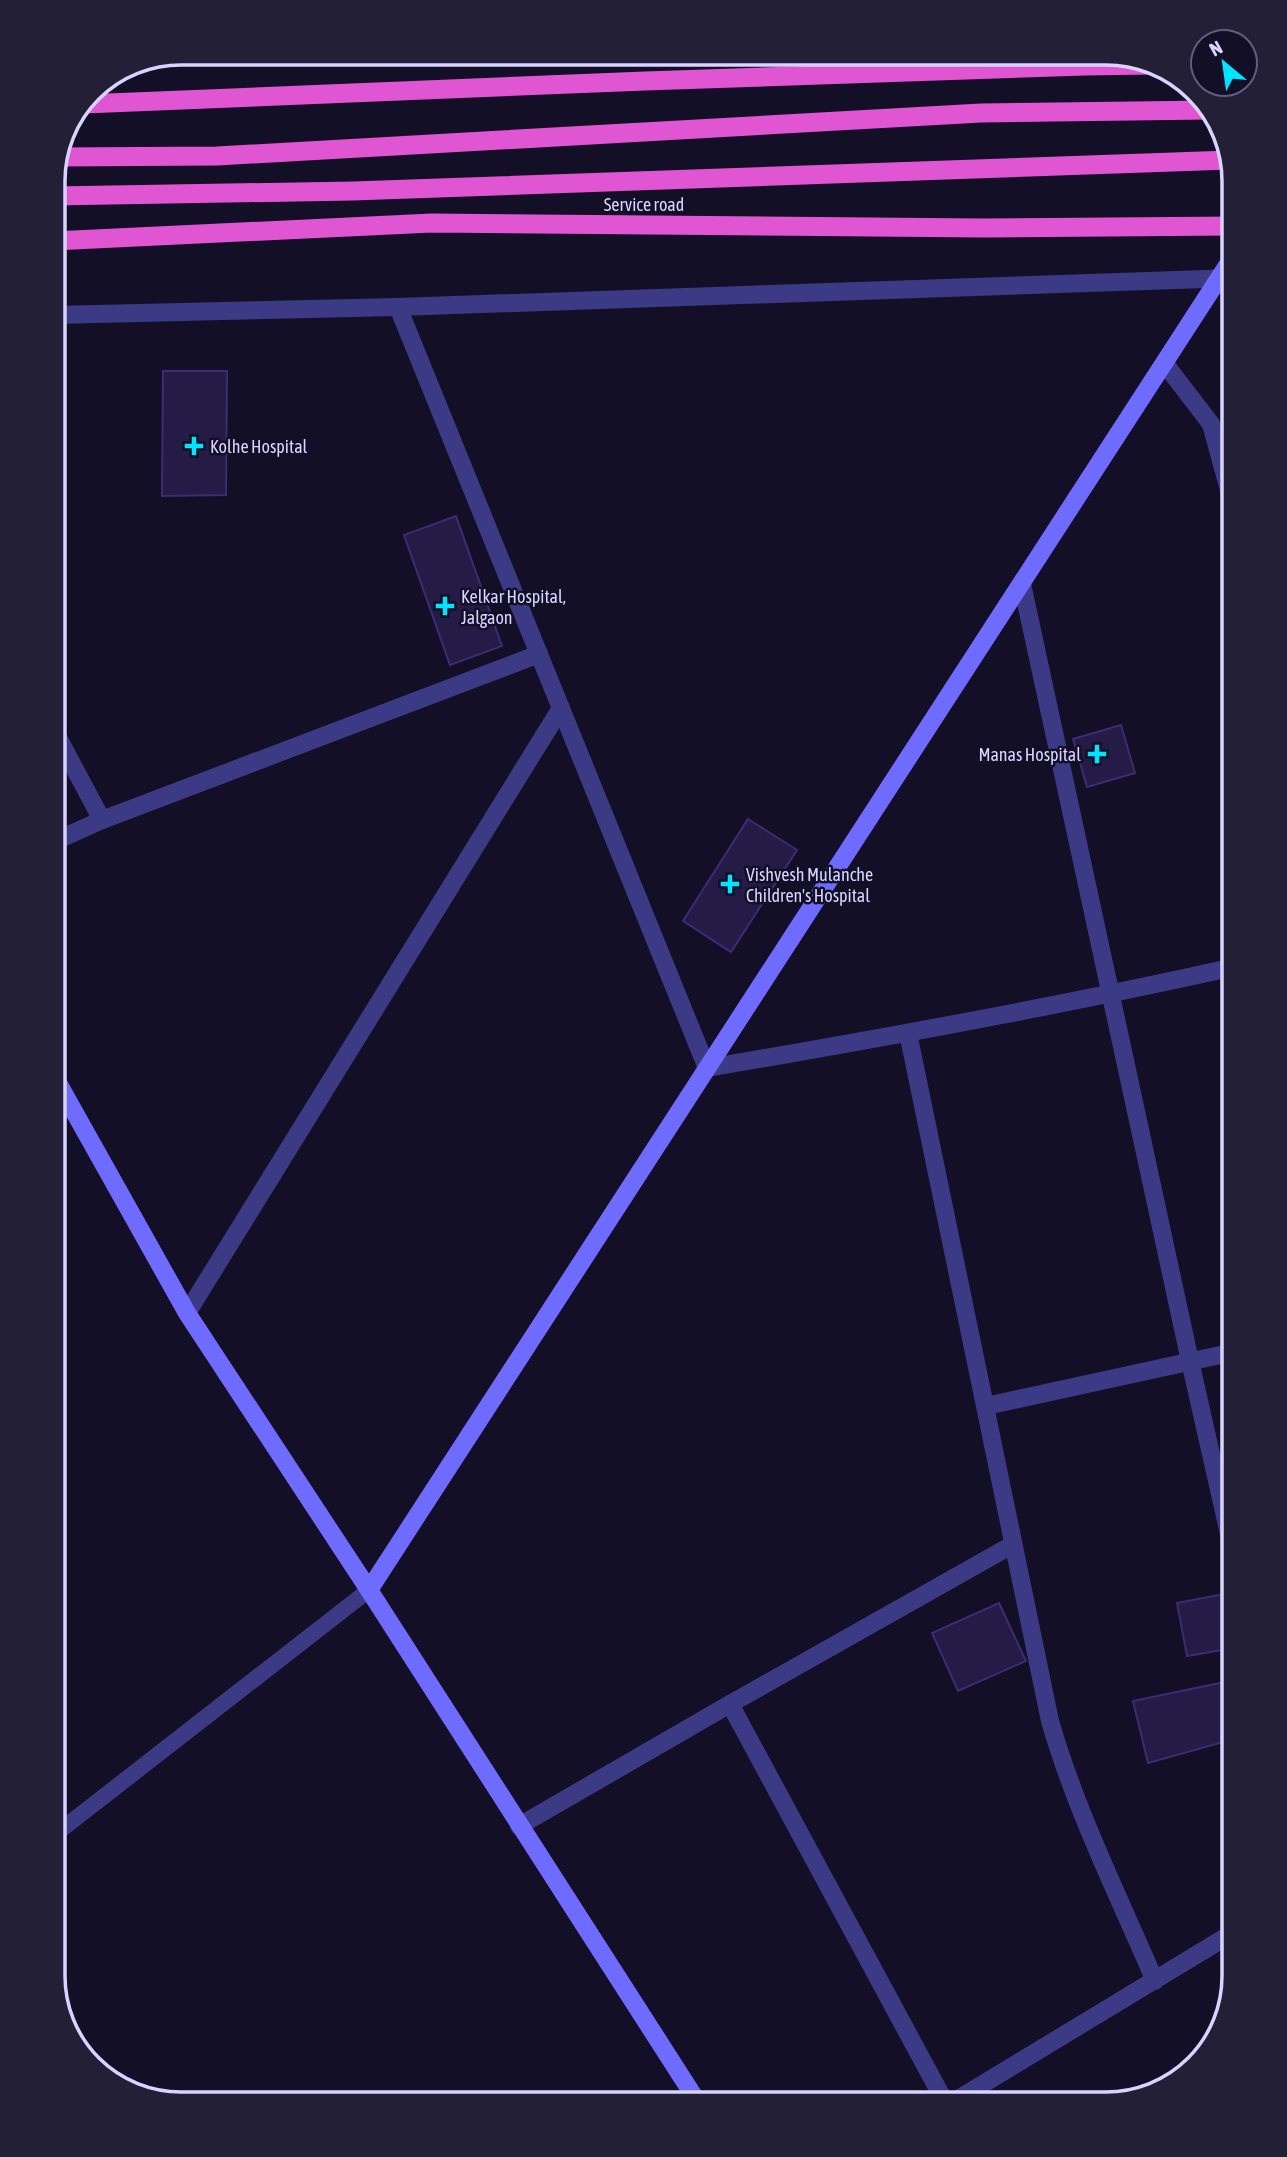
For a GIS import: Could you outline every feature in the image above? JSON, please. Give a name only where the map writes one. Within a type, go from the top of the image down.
[{"type":"highway","points":[[95,104],[1118,66]]},
{"type":"highway","points":[[68,158],[217,156],[981,113],[1199,110]]},
{"type":"highway","points":[[65,196],[352,191],[1220,160]]},
{"type":"highway","name":"Service road","points":[[65,240],[432,223],[984,228],[1222,226]]},
{"type":"main road","points":[[369,1590],[1021,584],[1165,364],[1222,285]]},
{"type":"main road","points":[[65,1095],[187,1313],[369,1590],[691,2092]]},
{"type":"street","points":[[65,316],[1222,278]]},
{"type":"street","points":[[397,307],[707,1068],[1110,995],[1222,970]]},
{"type":"street","points":[[1165,364],[1211,424],[1222,464]]},
{"type":"street","points":[[1021,584],[1222,1503]]},
{"type":"street","points":[[65,837],[102,820],[539,654]]},
{"type":"street","points":[[187,1313],[561,708]]},
{"type":"street","points":[[65,751],[102,820]]},
{"type":"street","points":[[908,1033],[1050,1721],[1063,1767],[1079,1808],[1155,1981]]},
{"type":"street","points":[[986,1406],[1222,1354]]},
{"type":"street","points":[[519,1826],[1012,1545]]},
{"type":"street","points":[[730,1704],[941,2092]]},
{"type":"street","points":[[968,2092],[1222,1940]]},
{"type":"lane","points":[[65,1826],[369,1590]]},
{"type":"building","points":[[163,371],[227,371],[226,495],[162,496]]},
{"type":"building","points":[[456,516],[502,646],[450,665],[404,535]]},
{"type":"building","points":[[1121,725],[1135,773],[1087,787],[1073,739]]},
{"type":"building","points":[[748,819],[797,850],[731,952],[683,921]]},
{"type":"building","points":[[1222,1594],[1222,1650],[1187,1656],[1177,1603]]},
{"type":"building","points":[[999,1603],[1026,1661],[958,1691],[932,1633]]},
{"type":"building","points":[[1222,1682],[1222,1742],[1148,1763],[1133,1701]]},
{"type":"place","name":"Kolhe Hospital","points":[[194,446]]},
{"type":"place","name":"Kelkar Hospital, Jalgaon","points":[[445,606]]},
{"type":"place","name":"Manas Hospital","points":[[1097,754]]},
{"type":"place","name":"Vishvesh Mulanche Children's Hospital","points":[[730,884]]}]
